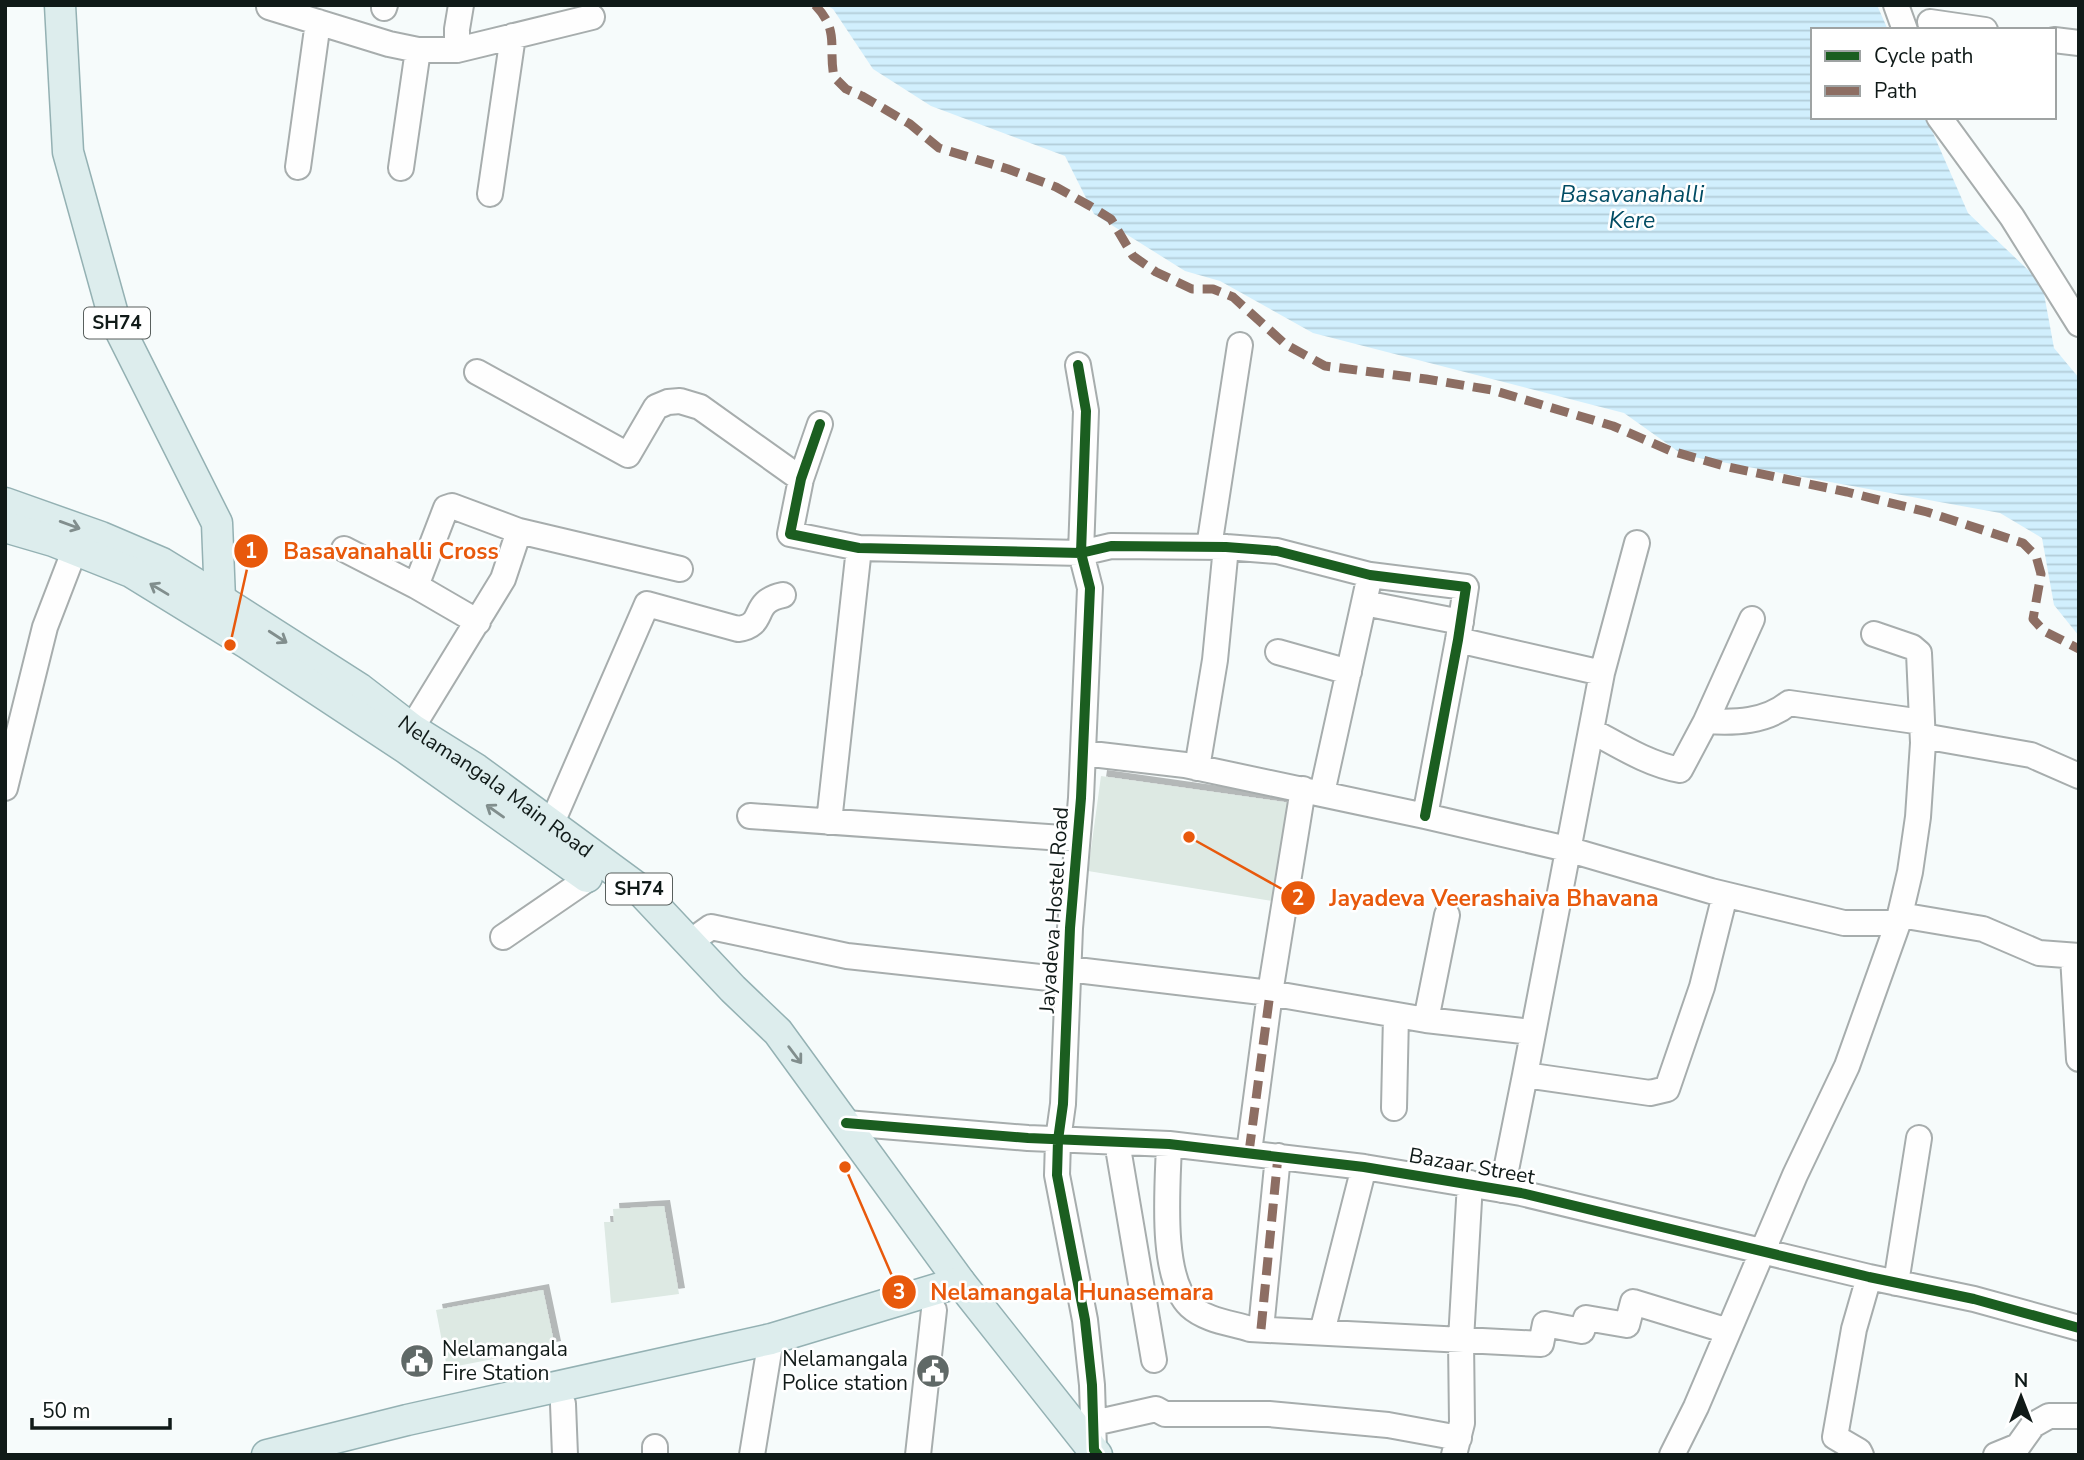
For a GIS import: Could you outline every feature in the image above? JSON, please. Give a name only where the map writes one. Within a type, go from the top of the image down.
[{"type":"main road","name":"SH74","points":[[60,5],[68,152],[114,318],[216,523],[219,612],[407,737]]},
{"type":"main road","points":[[5,503],[102,537],[162,563],[219,612]]},
{"type":"main road","points":[[5,527],[75,549],[219,612]]},
{"type":"main road","name":"Nelamangala Main Road","points":[[407,737],[476,769],[546,834],[638,888],[733,989],[778,1032],[846,1123],[954,1296],[1098,1455]]},
{"type":"main road","name":"SH74","points":[[546,834],[589,878],[626,904],[742,1020],[954,1296]]},
{"type":"main road","points":[[267,1455],[563,1404],[954,1296],[1070,1455]]},
{"type":"main road","points":[[346,1455],[410,1429],[770,1347]]},
{"type":"street","points":[[457,50],[461,5]]},
{"type":"street","points":[[1896,5],[1904,28]]},
{"type":"street","points":[[269,7],[389,44],[418,50],[457,50],[592,17]]},
{"type":"street","points":[[1929,19],[1975,28]]},
{"type":"street","points":[[298,167],[317,22]]},
{"type":"street","points":[[489,194],[513,36]]},
{"type":"street","points":[[2056,40],[2079,43]]},
{"type":"street","points":[[401,169],[418,50]]},
{"type":"street","points":[[1940,119],[2012,217],[2079,324]]},
{"type":"street","points":[[1197,768],[1215,660],[1218,547],[1240,345]]},
{"type":"street","name":"Jayadeva Hostel Road","points":[[1078,365],[1086,411],[1081,553],[1090,588],[1083,753],[1057,1175],[1085,1320],[1092,1385],[1094,1450],[1098,1455]]},
{"type":"street","points":[[477,372],[628,456],[656,407],[680,401],[700,407],[801,479]]},
{"type":"street","points":[[820,424],[801,479],[790,534],[859,548],[1081,553],[1111,546],[1218,547],[1277,551],[1370,575],[1466,587],[1425,816]]},
{"type":"street","points":[[416,586],[446,508],[452,506],[519,531],[680,569]]},
{"type":"street","points":[[407,737],[503,579],[519,531]]},
{"type":"street","points":[[1502,1190],[1602,673],[1637,543]]},
{"type":"street","points":[[829,822],[859,548]]},
{"type":"street","points":[[5,788],[45,627],[75,549]]},
{"type":"street","points":[[344,549],[478,622]]},
{"type":"street","points":[[1249,1152],[1270,993],[1312,791],[1349,672],[1370,575]]},
{"type":"street","points":[[546,834],[648,604],[738,628],[749,627],[754,623],[769,598],[783,595]]},
{"type":"street","points":[[1364,603],[1602,673]]},
{"type":"street","points":[[1592,731],[1640,756],[1680,770],[1706,722],[1752,619]]},
{"type":"street","points":[[1672,1455],[1696,1407],[1762,1251],[1847,1066],[1899,919],[1910,872],[1917,817],[1922,729],[1919,653],[1912,647],[1874,634]]},
{"type":"street","points":[[1278,652],[1349,672]]},
{"type":"street","points":[[1706,722],[1735,723],[1777,713],[1789,703],[1922,729],[2031,755],[2079,776]]},
{"type":"street","points":[[1083,753],[1197,768],[1425,816],[1567,849],[1726,895],[1844,923],[1899,919],[1983,929],[2039,953],[2076,956],[2078,1049]]},
{"type":"street","points":[[750,816],[1077,839]]},
{"type":"street","points":[[503,937],[589,878]]},
{"type":"street","points":[[1525,1074],[1650,1093],[1667,1090],[1702,987],[1726,895]]},
{"type":"street","points":[[1426,1020],[1447,915]]},
{"type":"street","points":[[690,942],[711,927],[847,956],[1270,993],[1426,1020],[1532,1032]]},
{"type":"street","points":[[1394,1108],[1396,1015]]},
{"type":"street","name":"Bazaar Street","points":[[846,1123],[1058,1140],[1169,1144],[1249,1152],[1470,1183],[1869,1277],[1975,1298],[2079,1328]]},
{"type":"street","points":[[1896,1283],[1919,1138]]},
{"type":"street","points":[[1117,1142],[1154,1360]]},
{"type":"street","points":[[1169,1144],[1166,1224],[1171,1259],[1179,1292],[1190,1307],[1209,1317],[1250,1329],[1541,1344],[1545,1324],[1582,1331],[1586,1318],[1627,1325],[1633,1302],[1728,1331]]},
{"type":"street","points":[[1261,1329],[1278,1156]]},
{"type":"street","points":[[1322,1332],[1364,1167]]},
{"type":"street","points":[[1094,1423],[1156,1409],[1165,1414],[1269,1414],[1375,1424],[1456,1446],[1462,1423],[1461,1340],[1470,1183]]},
{"type":"street","points":[[1861,1455],[1859,1451],[1835,1437],[1854,1329],[1869,1277]]},
{"type":"street","points":[[918,1455],[954,1296]]},
{"type":"street","points":[[752,1455],[770,1347]]},
{"type":"street","points":[[563,1404],[565,1455]]},
{"type":"street","points":[[1996,1455],[2018,1446],[2034,1425],[2049,1416],[2079,1416]]},
{"type":"water","name":"Basavanahalli Kere","points":[[826,5],[1877,5],[1887,28],[1811,28],[1811,119],[1927,119],[1968,213],[2042,283],[2054,348],[2079,378],[2079,636],[2054,605],[2042,538],[2000,513],[1683,455],[1624,413],[1313,333],[1220,281],[1185,271],[1094,214],[1065,156],[931,106],[873,69],[833,9]]},
{"type":"building","points":[[1101,776],[1291,803],[1278,902],[1088,871]]},
{"type":"building","points":[[664,1206],[679,1294],[611,1303],[604,1222],[614,1222],[613,1209]]},
{"type":"building","points":[[543,1290],[555,1347],[447,1368],[436,1310]]},
{"type":"marked path","points":[[815,5],[828,23],[832,39],[834,77],[846,89],[910,124],[939,148],[1056,187],[1090,206],[1111,219],[1133,256],[1156,272],[1192,289],[1213,289],[1233,297],[1285,344],[1325,366],[1492,390],[1613,426],[1671,451],[1728,467],[1927,512],[2023,543],[2036,556],[2041,574],[2033,619],[2044,631],[2079,649]]},
{"type":"marked path","points":[[1249,1152],[1270,993]]},
{"type":"marked path","points":[[1261,1329],[1278,1156]]},
{"type":"cycle path","points":[[1078,365],[1086,411],[1081,553],[1090,588],[1081,798],[1070,928],[1063,1104],[1057,1175],[1085,1320],[1092,1385],[1094,1450],[1098,1455]]},
{"type":"cycle path","points":[[820,424],[801,479],[790,534],[859,548],[1081,553],[1111,546],[1226,547],[1277,551],[1370,575],[1466,587],[1425,816]]},
{"type":"cycle path","points":[[846,1123],[1028,1138],[1169,1144],[1364,1167],[1521,1193],[1869,1277],[1974,1299],[2079,1328]]},
{"type":"place","name":"Basavanahalli Cross","points":[[230,645]]},
{"type":"place","name":"Jayadeva Veerashaiva Bhavana","points":[[1189,837]]},
{"type":"place","name":"Nelamangala Hunasemara","points":[[845,1167]]},
{"type":"place","name":"Nelamangala Fire Station","points":[[417,1361]]},
{"type":"place","name":"Nelamangala Police station","points":[[933,1371]]}]
